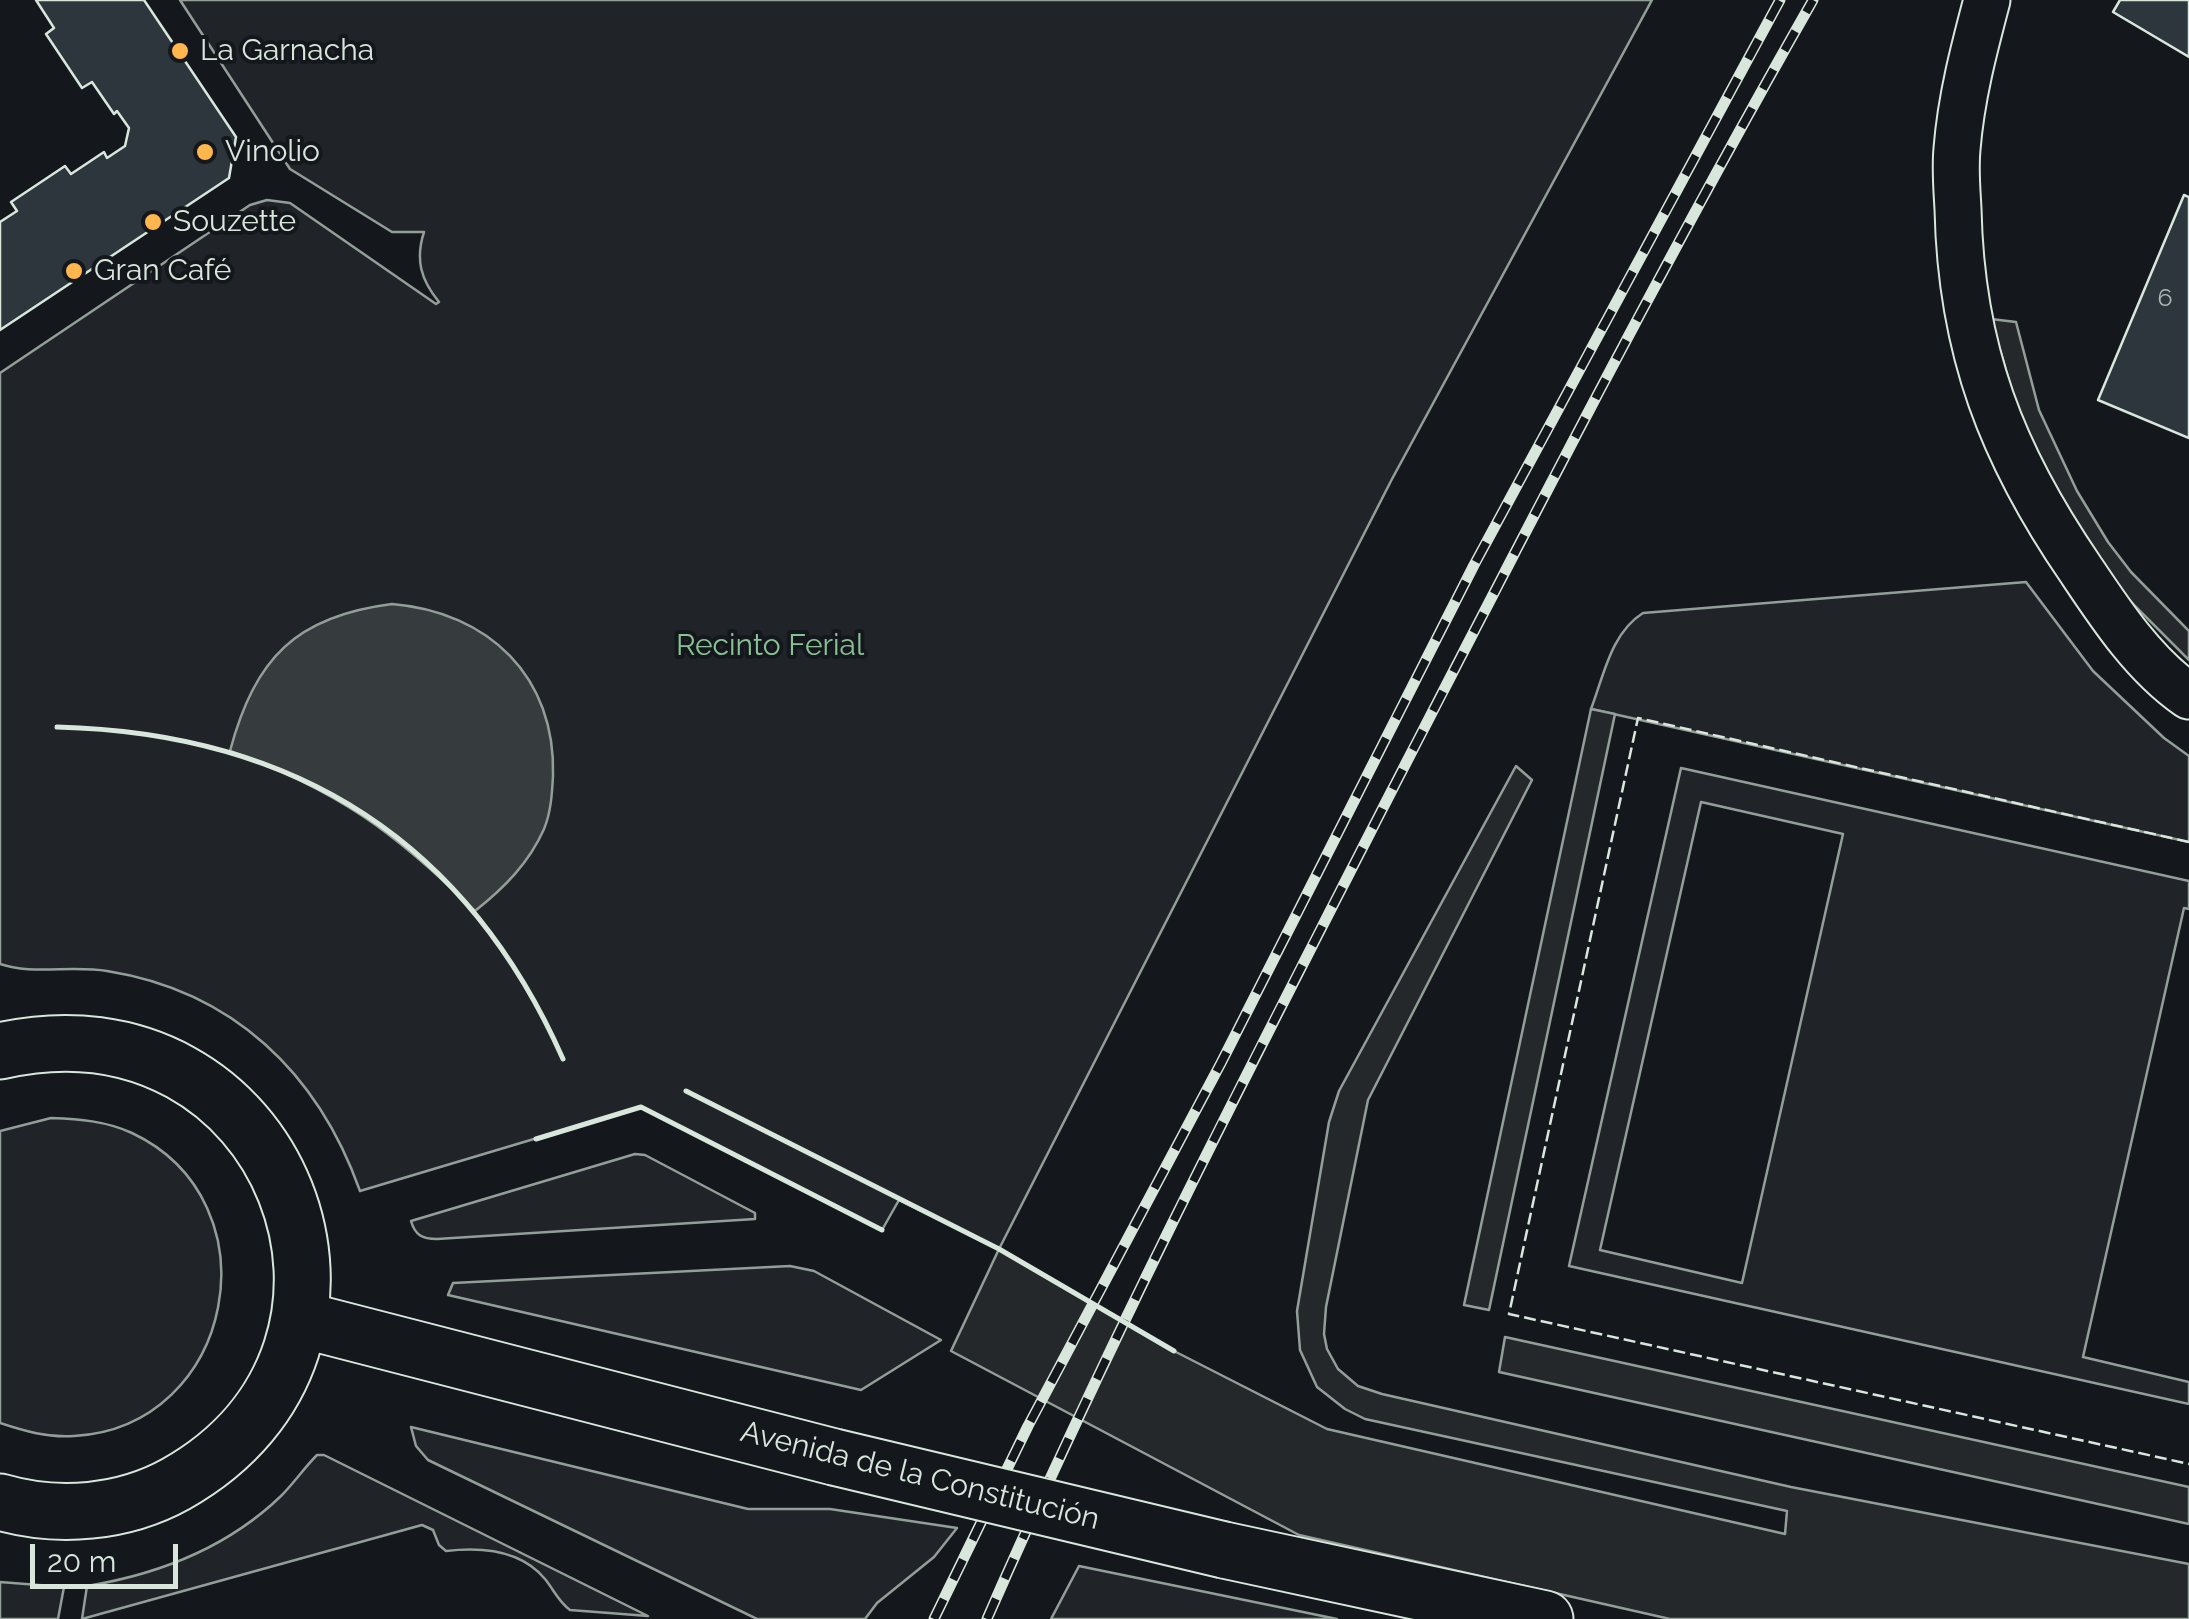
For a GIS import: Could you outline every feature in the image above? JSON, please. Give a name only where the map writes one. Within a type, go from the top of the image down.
[{"type":"street","points":[[1987,0],[1968,70],[1956,152],[1959,250],[1968,320],[1988,398],[2019,469],[2070,554],[2112,616],[2170,683],[2189,696]]},
{"type":"street","points":[[0,1052],[32,1044],[74,1042],[114,1046],[153,1058],[189,1076],[222,1100],[250,1129],[273,1162],[289,1199],[299,1238],[302,1280],[298,1320],[286,1364],[264,1405],[235,1441],[199,1471],[159,1494],[114,1507],[68,1512],[0,1502]]},
{"type":"street","name":"Avenida de la Constitución","points":[[298,1320],[834,1457],[1224,1550],[1545,1619]]},
{"type":"green space","name":"Recinto Ferial","points":[[180,0],[1652,0],[1392,479],[999,1249],[899,1200],[882,1230],[641,1107],[360,1191],[342,1148],[295,1075],[265,1044],[231,1018],[194,997],[152,981],[94,969],[25,969],[0,964],[0,373],[250,205],[267,200],[290,203],[436,304],[439,302],[421,269],[424,232],[392,232],[290,169]]},
{"type":"green space","points":[[2026,582],[2093,671],[2164,738],[2189,756],[2189,842],[1591,709],[1616,643],[1643,613]]},
{"type":"green space","points":[[1681,768],[2189,881],[2189,909],[2184,908],[2083,1357],[2189,1382],[2189,1404],[1569,1266]],"holes":[[[1701,802],[1843,834],[1742,1283],[1600,1250]]]},
{"type":"green space","points":[[51,1118],[92,1121],[122,1129],[178,1165],[207,1208],[220,1257],[218,1307],[202,1354],[172,1395],[129,1423],[74,1436],[45,1435],[0,1423],[0,1131]]},
{"type":"green space","points":[[635,1154],[645,1155],[755,1213],[755,1219],[437,1239],[420,1235],[411,1221]]},
{"type":"green space","points":[[790,1266],[814,1271],[941,1340],[861,1390],[448,1295],[453,1283]]},
{"type":"green space","points":[[411,1427],[748,1509],[830,1509],[957,1528],[934,1557],[877,1603],[865,1619],[757,1619],[428,1460],[416,1446]]},
{"type":"green space","points":[[317,1455],[324,1455],[648,1616],[570,1610],[545,1579],[524,1562],[486,1550],[446,1551],[433,1530],[422,1525],[82,1619],[87,1586],[166,1566],[215,1544],[281,1496]]},
{"type":"green space","points":[[1079,1566],[1337,1619],[1051,1619]]},
{"type":"green space","points":[[0,1582],[64,1587],[58,1619],[0,1619]]},
{"type":"shaded area","points":[[1991,319],[2016,322],[2039,410],[2077,491],[2131,572],[2189,631],[2189,660],[2114,585],[2056,499],[2018,411]]},
{"type":"shaded area","points":[[392,604],[458,620],[486,636],[510,656],[529,680],[543,708],[551,741],[553,776],[546,823],[523,864],[475,911],[418,858],[363,816],[302,781],[230,751],[252,690],[284,647],[330,619]]},
{"type":"shaded area","points":[[1591,709],[1615,714],[1489,1310],[1464,1305]]},
{"type":"shaded area","points":[[1516,766],[1532,780],[1368,1100],[1326,1307],[1324,1334],[1338,1369],[1358,1386],[1382,1394],[1791,1487],[2189,1564],[2189,1619],[1670,1619],[1299,1535],[951,1351],[999,1249],[1174,1351],[1327,1429],[1785,1534],[1787,1511],[1365,1419],[1317,1387],[1300,1350],[1297,1311],[1329,1122],[1339,1091]]},
{"type":"shaded area","points":[[1505,1337],[2189,1487],[2189,1524],[1499,1372]]},
{"type":"building","points":[[36,0],[144,0],[236,137],[229,178],[0,330],[0,222],[17,211],[11,202],[65,166],[71,174],[104,152],[107,158],[125,146],[129,128],[92,82],[82,88],[46,34],[54,28]]},
{"type":"building","points":[[2120,0],[2189,0],[2189,57],[2113,12]]},
{"type":"building","points":[[2184,195],[2189,197],[2189,438],[2098,400]]},
{"type":"railway","points":[[934,1619],[1028,1426],[1221,1063],[1474,565],[1780,0]]},
{"type":"railway","points":[[987,1619],[1131,1308],[1284,1001],[1596,397],[1813,0]]},
{"type":"fence","points":[[2189,842],[1638,718],[1509,1314],[2189,1464]]},
{"type":"wall","points":[[57,727],[143,734],[222,751],[296,777],[362,813],[423,859],[476,916],[523,982],[563,1059]]},
{"type":"wall","points":[[686,1091],[999,1249],[1174,1351]]},
{"type":"wall","points":[[536,1139],[641,1107],[882,1230]]},
{"type":"place","name":"La Garnacha","points":[[180,51]]},
{"type":"place","name":"Vinolio","points":[[205,152]]},
{"type":"place","name":"Souzette","points":[[153,222]]},
{"type":"place","name":"Gran Café","points":[[74,271]]}]
